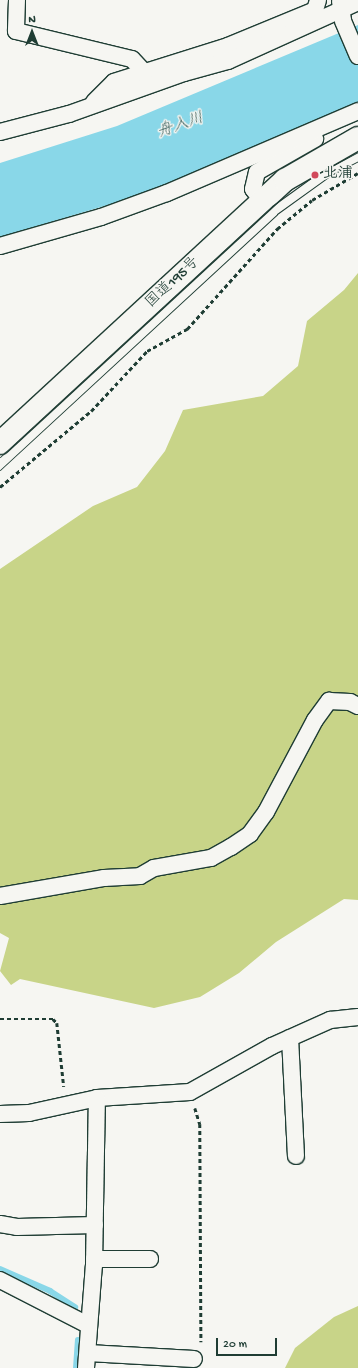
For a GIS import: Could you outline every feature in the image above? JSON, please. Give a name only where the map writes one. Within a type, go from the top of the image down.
[{"type":"highway","name":"国道195号","points":[[0,443],[262,201],[308,164],[358,138]]},
{"type":"street","points":[[17,0],[16,31],[132,59],[143,71]]},
{"type":"street","points":[[90,106],[114,82],[143,71],[228,46],[315,10],[318,0]]},
{"type":"street","points":[[0,132],[90,106],[184,73],[228,61],[358,2]]},
{"type":"street","points":[[341,10],[358,56]]},
{"type":"street","points":[[0,246],[101,217],[167,193],[358,111]]},
{"type":"street","points":[[262,201],[253,189],[257,172],[358,118]]},
{"type":"street","points":[[0,896],[104,878],[140,876],[154,868],[211,858],[250,834],[266,812],[315,720],[329,701],[350,702],[358,706]]},
{"type":"street","points":[[0,1114],[29,1113],[97,1098],[190,1092],[290,1038],[330,1020],[358,1017]]},
{"type":"street","points":[[290,1038],[296,1156]]},
{"type":"street","points":[[97,1098],[94,1258],[88,1325],[87,1360],[194,1359]]},
{"type":"street","points":[[0,1224],[17,1227],[95,1225]]},
{"type":"street","points":[[94,1258],[150,1258]]},
{"type":"street","points":[[0,1280],[88,1325]]},
{"type":"path","points":[[0,487],[92,411],[147,350],[187,329],[277,229],[312,200],[358,173]]},
{"type":"path","points":[[0,1019],[53,1019],[57,1023],[66,1105]]},
{"type":"path","points":[[190,1092],[200,1124],[203,1336],[194,1359]]},
{"type":"green space","points":[[358,273],[358,900],[344,899],[276,942],[239,973],[200,997],[154,1008],[20,979],[11,985],[0,971],[9,938],[0,933],[0,569],[93,506],[137,487],[165,451],[183,410],[263,396],[298,366],[307,321],[344,290]]},
{"type":"green space","points":[[358,1306],[358,1368],[285,1368],[295,1348],[334,1317]]},
{"type":"water","name":"舟入川","points":[[358,25],[358,103],[138,196],[0,237],[0,163],[117,126]]},
{"type":"waterway","points":[[0,1269],[50,1291],[75,1307]]},
{"type":"waterway","points":[[76,1368],[78,1340]]},
{"type":"tram line","points":[[0,457],[272,206],[315,175],[358,152]]},
{"type":"tram line","points":[[0,470],[277,214],[331,175],[358,161]]},
{"type":"place","name":"北浦","points":[[315,175]]}]
